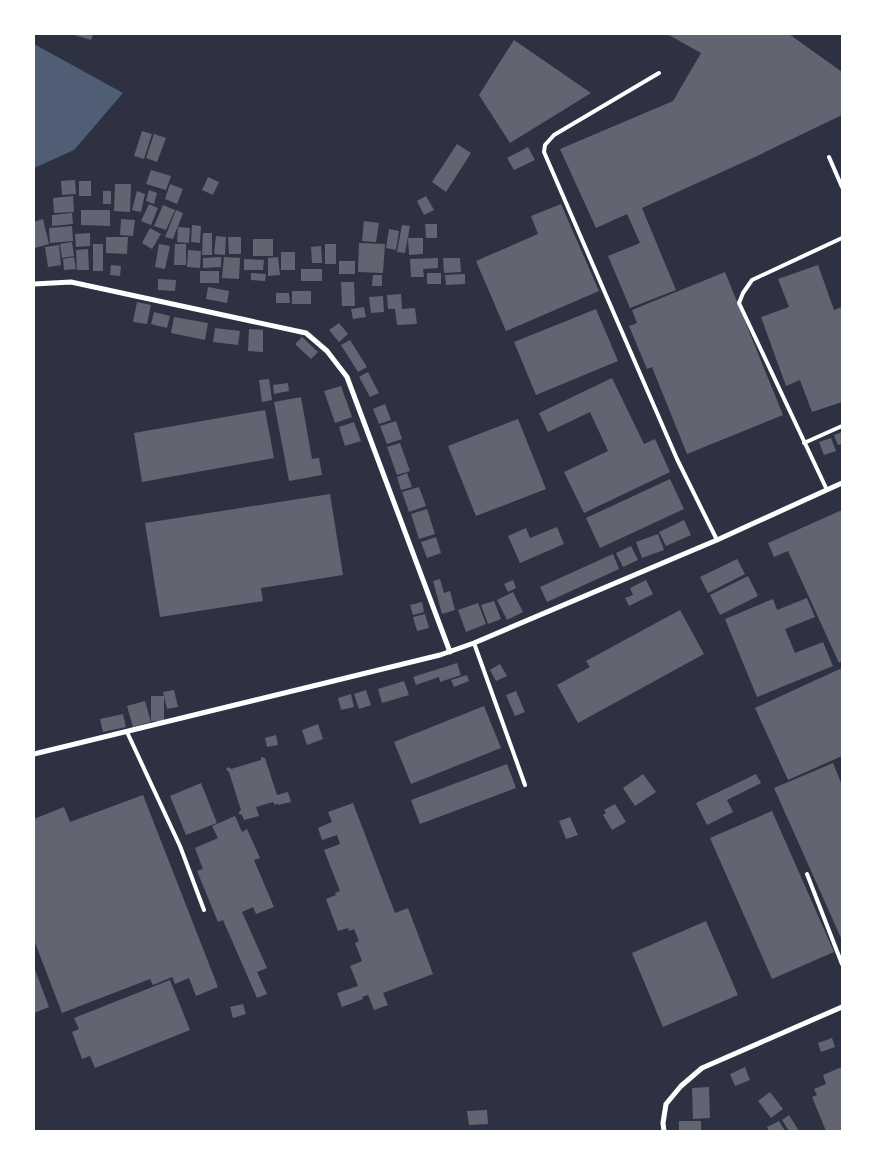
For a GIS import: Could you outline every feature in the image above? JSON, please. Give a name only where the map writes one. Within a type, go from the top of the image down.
[{"type":"street","points":[[34,284],[71,282],[306,334],[327,351],[347,377],[450,652]]},
{"type":"street","points":[[34,754],[450,652],[717,540],[842,483]]},
{"type":"street","points":[[664,1131],[663,1123],[666,1104],[681,1086],[702,1068],[842,1006]]},
{"type":"lane","points":[[659,73],[554,135],[545,145],[544,152],[677,459],[717,540]]},
{"type":"lane","points":[[829,157],[842,187]]},
{"type":"lane","points":[[827,490],[739,303],[742,293],[752,280],[842,238]]},
{"type":"lane","points":[[804,443],[842,426]]},
{"type":"lane","points":[[474,643],[525,785]]},
{"type":"lane","points":[[127,732],[180,846],[204,910]]},
{"type":"lane","points":[[807,874],[842,964]]},
{"type":"water","points":[[34,44],[123,93],[74,150],[34,168]]},
{"type":"building","points":[[71,34],[93,34],[91,40]]},
{"type":"building","points":[[667,34],[789,34],[842,72],[842,115],[642,208],[676,290],[630,308],[608,256],[640,243],[627,214],[596,228],[560,149],[673,101],[701,53]]},
{"type":"building","points":[[514,40],[591,93],[510,143],[479,95]]},
{"type":"building","points":[[142,131],[152,134],[144,159],[134,156]]},
{"type":"building","points":[[154,134],[166,138],[157,162],[146,158]]},
{"type":"building","points":[[457,144],[471,153],[446,192],[432,182]]},
{"type":"building","points":[[528,147],[535,160],[514,170],[507,158]]},
{"type":"building","points":[[151,170],[171,176],[166,190],[146,184]]},
{"type":"building","points":[[208,177],[219,182],[213,195],[202,190]]},
{"type":"building","points":[[75,180],[76,194],[62,195],[61,181]]},
{"type":"building","points":[[79,181],[91,181],[91,196],[79,196]]},
{"type":"building","points":[[115,184],[131,184],[130,212],[114,211]]},
{"type":"building","points":[[170,184],[183,189],[177,204],[165,199]]},
{"type":"building","points":[[149,190],[157,193],[154,204],[146,201]]},
{"type":"building","points":[[103,191],[111,191],[111,204],[103,204]]},
{"type":"building","points":[[137,191],[145,194],[141,212],[132,210]]},
{"type":"building","points":[[73,196],[74,212],[54,213],[53,198]]},
{"type":"building","points":[[426,196],[434,210],[424,215],[417,201]]},
{"type":"building","points":[[149,204],[158,208],[151,225],[141,221]]},
{"type":"building","points":[[561,204],[599,291],[506,331],[476,261],[538,234],[531,216]]},
{"type":"building","points":[[163,205],[175,210],[166,230],[154,226]]},
{"type":"building","points":[[81,210],[110,210],[110,226],[81,225]]},
{"type":"building","points":[[176,210],[183,213],[173,239],[165,237]]},
{"type":"building","points":[[72,213],[73,224],[52,226],[52,215]]},
{"type":"building","points":[[43,219],[49,244],[35,248],[34,222]]},
{"type":"building","points":[[121,219],[135,220],[133,236],[120,235]]},
{"type":"building","points":[[364,221],[379,223],[376,242],[362,241]]},
{"type":"building","points":[[425,224],[437,224],[437,238],[426,238]]},
{"type":"building","points":[[192,225],[201,226],[200,243],[191,242]]},
{"type":"building","points":[[402,225],[410,226],[405,253],[397,252]]},
{"type":"building","points":[[72,226],[73,241],[50,243],[49,228]]},
{"type":"building","points":[[178,227],[190,228],[189,243],[177,242]]},
{"type":"building","points":[[150,228],[161,234],[152,249],[142,243]]},
{"type":"building","points":[[389,229],[399,231],[396,250],[386,248]]},
{"type":"building","points":[[90,233],[90,246],[76,247],[75,234]]},
{"type":"building","points":[[203,233],[212,233],[212,255],[202,255]]},
{"type":"building","points":[[216,236],[226,237],[225,255],[214,254]]},
{"type":"building","points":[[106,237],[128,237],[127,254],[106,253]]},
{"type":"building","points":[[228,237],[241,237],[241,254],[229,254]]},
{"type":"building","points":[[408,238],[423,238],[423,254],[409,255]]},
{"type":"building","points":[[253,239],[273,239],[273,256],[253,256]]},
{"type":"building","points":[[72,242],[74,256],[62,258],[60,244]]},
{"type":"building","points":[[359,243],[385,244],[383,273],[358,272]]},
{"type":"building","points":[[93,244],[103,244],[103,271],[93,271]]},
{"type":"building","points":[[159,244],[170,246],[165,269],[155,267]]},
{"type":"building","points":[[175,244],[186,244],[186,265],[174,265]]},
{"type":"building","points":[[325,244],[336,244],[336,264],[325,264]]},
{"type":"building","points":[[59,245],[61,265],[48,267],[45,247]]},
{"type":"building","points":[[321,246],[322,263],[312,263],[311,247]]},
{"type":"building","points":[[88,249],[89,270],[77,270],[76,250]]},
{"type":"building","points":[[188,250],[201,251],[200,268],[187,267]]},
{"type":"building","points":[[281,252],[295,252],[295,270],[281,270]]},
{"type":"building","points":[[74,257],[76,269],[64,270],[63,259]]},
{"type":"building","points":[[221,257],[221,267],[203,268],[203,258]]},
{"type":"building","points":[[224,257],[240,258],[239,279],[222,278]]},
{"type":"building","points":[[278,257],[280,275],[268,276],[268,258]]},
{"type":"building","points":[[438,258],[438,268],[423,269],[424,277],[411,277],[410,259]]},
{"type":"building","points":[[443,258],[460,258],[461,272],[444,273]]},
{"type":"building","points":[[244,259],[264,260],[263,270],[244,270]]},
{"type":"building","points":[[339,261],[355,261],[355,274],[339,274]]},
{"type":"building","points":[[111,265],[121,266],[120,276],[110,275]]},
{"type":"building","points":[[818,265],[834,310],[842,307],[842,402],[812,412],[800,380],[786,386],[761,317],[789,307],[778,279]]},
{"type":"building","points":[[301,269],[322,269],[322,281],[301,281]]},
{"type":"building","points":[[200,271],[219,271],[219,283],[200,283]]},
{"type":"building","points":[[725,272],[783,415],[687,454],[652,367],[647,369],[629,326],[637,323],[632,310]]},
{"type":"building","points":[[251,273],[266,274],[265,281],[251,280]]},
{"type":"building","points":[[427,273],[441,273],[441,284],[427,284]]},
{"type":"building","points":[[465,274],[465,284],[446,285],[445,275]]},
{"type":"building","points":[[373,275],[382,275],[382,286],[372,286]]},
{"type":"building","points":[[158,279],[176,280],[175,291],[158,290]]},
{"type":"building","points":[[341,282],[354,282],[355,306],[342,306]]},
{"type":"building","points":[[208,287],[229,291],[227,303],[206,299]]},
{"type":"building","points":[[292,291],[311,291],[311,304],[292,304]]},
{"type":"building","points":[[276,293],[289,293],[290,303],[276,303]]},
{"type":"building","points":[[401,294],[402,309],[415,308],[417,324],[397,325],[395,309],[388,309],[387,295]]},
{"type":"building","points":[[383,296],[384,312],[371,313],[369,297]]},
{"type":"building","points":[[137,302],[151,305],[147,324],[133,322]]},
{"type":"building","points":[[364,307],[366,317],[353,319],[351,309]]},
{"type":"building","points":[[596,309],[618,361],[536,395],[514,342]]},
{"type":"building","points":[[154,312],[170,316],[167,328],[151,324]]},
{"type":"building","points":[[174,317],[208,323],[205,340],[171,333]]},
{"type":"building","points":[[339,323],[348,334],[339,342],[329,330]]},
{"type":"building","points":[[215,328],[240,331],[238,345],[213,342]]},
{"type":"building","points":[[249,329],[263,330],[263,352],[248,351]]},
{"type":"building","points":[[302,337],[318,352],[311,359],[295,344]]},
{"type":"building","points":[[350,340],[367,367],[358,372],[341,345]]},
{"type":"building","points":[[368,372],[379,393],[370,397],[359,377]]},
{"type":"building","points":[[612,378],[644,444],[655,439],[670,472],[584,513],[564,472],[608,451],[590,412],[548,432],[539,413]]},
{"type":"building","points":[[269,379],[272,400],[262,402],[259,380]]},
{"type":"building","points":[[288,383],[289,391],[274,394],[273,385]]},
{"type":"building","points":[[341,386],[352,417],[335,423],[324,391]]},
{"type":"building","points":[[301,397],[312,459],[319,458],[322,475],[289,481],[274,402]]},
{"type":"building","points":[[385,404],[391,420],[379,424],[373,409]]},
{"type":"building","points":[[265,410],[274,458],[142,482],[134,433]]},
{"type":"building","points":[[518,419],[546,489],[476,516],[448,446]]},
{"type":"building","points":[[396,421],[402,439],[387,444],[380,426]]},
{"type":"building","points":[[354,422],[361,441],[345,446],[339,427]]},
{"type":"building","points":[[842,432],[842,444],[838,445],[834,435]]},
{"type":"building","points":[[831,438],[836,451],[824,455],[819,442]]},
{"type":"building","points":[[400,443],[410,471],[397,475],[387,447]]},
{"type":"building","points":[[407,473],[412,487],[401,490],[397,477]]},
{"type":"building","points":[[670,479],[684,509],[600,548],[586,518]]},
{"type":"building","points":[[419,487],[426,506],[409,512],[402,492]]},
{"type":"building","points":[[330,494],[343,575],[261,588],[263,601],[160,617],[145,523]]},
{"type":"building","points":[[427,509],[435,534],[419,539],[411,514]]},
{"type":"building","points":[[842,510],[842,661],[839,663],[788,551],[774,557],[768,543]]},
{"type":"building","points":[[684,520],[691,535],[666,546],[659,532]]},
{"type":"building","points":[[557,527],[564,544],[520,563],[508,536],[526,528],[530,538]]},
{"type":"building","points":[[658,534],[664,550],[642,558],[636,542]]},
{"type":"building","points":[[436,537],[441,553],[427,558],[421,542]]},
{"type":"building","points":[[631,546],[638,560],[623,567],[616,553]]},
{"type":"building","points":[[613,554],[619,569],[547,602],[540,587]]},
{"type":"building","points":[[737,559],[745,574],[708,593],[700,577]]},
{"type":"building","points":[[748,576],[758,596],[720,615],[710,595]]},
{"type":"building","points":[[440,579],[444,593],[450,591],[455,610],[442,614],[433,581]]},
{"type":"building","points":[[513,580],[516,588],[508,592],[504,584]]},
{"type":"building","points":[[646,580],[653,594],[629,606],[625,598],[633,595],[630,588]]},
{"type":"building","points":[[513,592],[523,612],[507,620],[497,600]]},
{"type":"building","points":[[807,598],[815,617],[785,629],[795,653],[823,642],[833,666],[757,697],[725,619],[773,599],[777,610]]},
{"type":"building","points":[[494,601],[501,619],[488,624],[481,605]]},
{"type":"building","points":[[422,602],[424,612],[413,615],[410,605]]},
{"type":"building","points":[[478,603],[486,624],[466,632],[458,610]]},
{"type":"building","points":[[680,610],[704,654],[578,723],[557,685],[590,667],[586,661]]},
{"type":"building","points":[[425,614],[429,628],[417,631],[413,617]]},
{"type":"building","points":[[457,663],[461,675],[440,682],[439,677],[416,685],[413,677]]},
{"type":"building","points":[[500,664],[507,676],[496,681],[490,670]]},
{"type":"building","points":[[842,668],[842,756],[788,780],[755,708]]},
{"type":"building","points":[[467,675],[469,681],[454,687],[451,680]]},
{"type":"building","points":[[404,681],[409,695],[382,703],[378,689]]},
{"type":"building","points":[[174,690],[178,707],[167,709],[163,692]]},
{"type":"building","points":[[366,690],[371,705],[359,709],[354,694]]},
{"type":"building","points":[[516,691],[525,712],[515,716],[506,695]]},
{"type":"building","points":[[351,694],[354,707],[341,710],[338,698]]},
{"type":"building","points":[[151,696],[164,696],[164,721],[151,721]]},
{"type":"building","points":[[145,701],[151,722],[133,727],[127,706]]},
{"type":"building","points":[[484,706],[501,748],[411,784],[394,742]]},
{"type":"building","points":[[123,714],[126,727],[103,732],[100,719]]},
{"type":"building","points":[[318,724],[323,739],[307,745],[302,730]]},
{"type":"building","points":[[276,735],[278,745],[267,747],[265,738]]},
{"type":"building","points":[[261,757],[265,758],[277,795],[288,792],[291,802],[275,805],[273,802],[256,807],[259,816],[244,820],[242,815],[239,814],[241,810],[229,772],[226,769],[261,760]]},
{"type":"building","points":[[833,763],[842,785],[842,938],[774,788]]},
{"type":"building","points":[[507,764],[516,788],[420,824],[411,800]]},
{"type":"building","points":[[643,774],[656,792],[635,806],[623,788]]},
{"type":"building","points":[[756,774],[761,783],[727,800],[733,812],[707,825],[696,803]]},
{"type":"building","points":[[201,783],[217,823],[186,835],[170,796]]},
{"type":"building","points":[[143,795],[218,987],[196,996],[189,978],[175,984],[172,977],[153,985],[150,979],[62,1013],[34,940],[34,819],[64,807],[70,822]]},
{"type":"building","points":[[353,803],[395,913],[408,908],[433,974],[383,993],[388,1005],[374,1010],[368,995],[362,997],[363,999],[342,1007],[337,993],[358,986],[350,966],[362,961],[355,943],[359,941],[354,929],[349,931],[348,928],[338,931],[326,899],[340,891],[324,850],[340,844],[337,835],[322,840],[318,828],[332,822],[328,812]]},
{"type":"building","points":[[615,804],[626,822],[612,830],[603,815],[606,813],[604,810]]},
{"type":"building","points":[[772,811],[834,952],[772,979],[710,838]]},
{"type":"building","points":[[235,816],[242,832],[247,829],[260,858],[254,860],[274,907],[256,914],[253,907],[242,912],[267,968],[257,972],[267,994],[257,998],[223,920],[218,922],[197,871],[203,869],[195,848],[218,838],[212,826]]},
{"type":"building","points":[[570,817],[578,835],[566,839],[559,821]]},
{"type":"building","points":[[706,921],[738,995],[663,1027],[632,953]]},
{"type":"building","points":[[34,967],[49,1007],[34,1013]]},
{"type":"building","points":[[170,980],[190,1030],[95,1068],[90,1056],[82,1059],[72,1032],[79,1029],[74,1018]]},
{"type":"building","points":[[243,1004],[246,1014],[233,1018],[230,1007]]},
{"type":"building","points":[[832,1038],[835,1047],[821,1052],[818,1043]]},
{"type":"building","points":[[745,1067],[750,1080],[735,1086],[730,1074]]},
{"type":"building","points":[[842,1067],[842,1131],[826,1131],[812,1097],[817,1095],[814,1089],[826,1084],[823,1075]]},
{"type":"building","points":[[709,1087],[710,1118],[693,1119],[692,1088]]},
{"type":"building","points":[[770,1092],[783,1109],[771,1118],[758,1101]]},
{"type":"building","points":[[487,1110],[488,1124],[469,1125],[467,1111]]},
{"type":"building","points":[[789,1115],[799,1131],[789,1131],[782,1120]]},
{"type":"building","points":[[679,1121],[701,1121],[701,1131],[679,1131]]},
{"type":"building","points":[[779,1121],[785,1131],[769,1131],[767,1127]]}]
